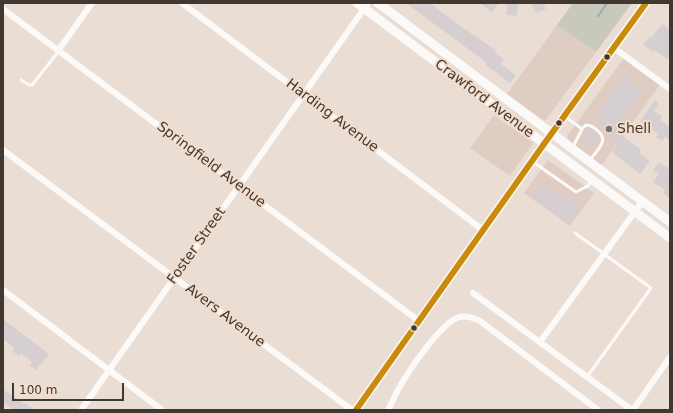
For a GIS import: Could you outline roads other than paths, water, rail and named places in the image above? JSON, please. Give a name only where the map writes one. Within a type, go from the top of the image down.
[{"type":"main road","name":"Crawford Avenue","points":[[378,3],[670,222]]},
{"type":"main road","points":[[356,410],[532,160],[646,3]]},
{"type":"main road","name":"Crawford Avenue","points":[[363,5],[544,144],[670,238]]},
{"type":"street","points":[[58,51],[92,3]]},
{"type":"street","name":"Harding Avenue","points":[[182,3],[483,230]]},
{"type":"street","name":"Foster Street","points":[[80,410],[304,95],[363,5]]},
{"type":"street","name":"Springfield Avenue","points":[[3,9],[419,321]]},
{"type":"street","points":[[614,48],[670,89]]},
{"type":"street","name":"Avers Avenue","points":[[3,150],[352,410]]},
{"type":"street","points":[[540,342],[642,202]]},
{"type":"street","points":[[3,290],[162,410]]},
{"type":"street","points":[[473,293],[632,410],[670,357]]},
{"type":"street","points":[[388,410],[398,389],[410,370],[433,340],[447,325],[458,318],[465,316],[480,321],[598,410]]},
{"type":"lane","points":[[22,80],[29,85],[32,85],[58,51]]},
{"type":"lane","points":[[564,116],[582,129]]},
{"type":"lane","points":[[572,149],[582,129],[586,125],[592,126],[602,134],[604,139],[589,162]]},
{"type":"lane","points":[[532,160],[576,192],[588,186],[592,180]]},
{"type":"lane","points":[[574,233],[651,288],[588,377]]},
{"type":"waterway","points":[[598,16],[607,3]]},
{"type":"place","name":"Shell","points":[[609,129]]}]
